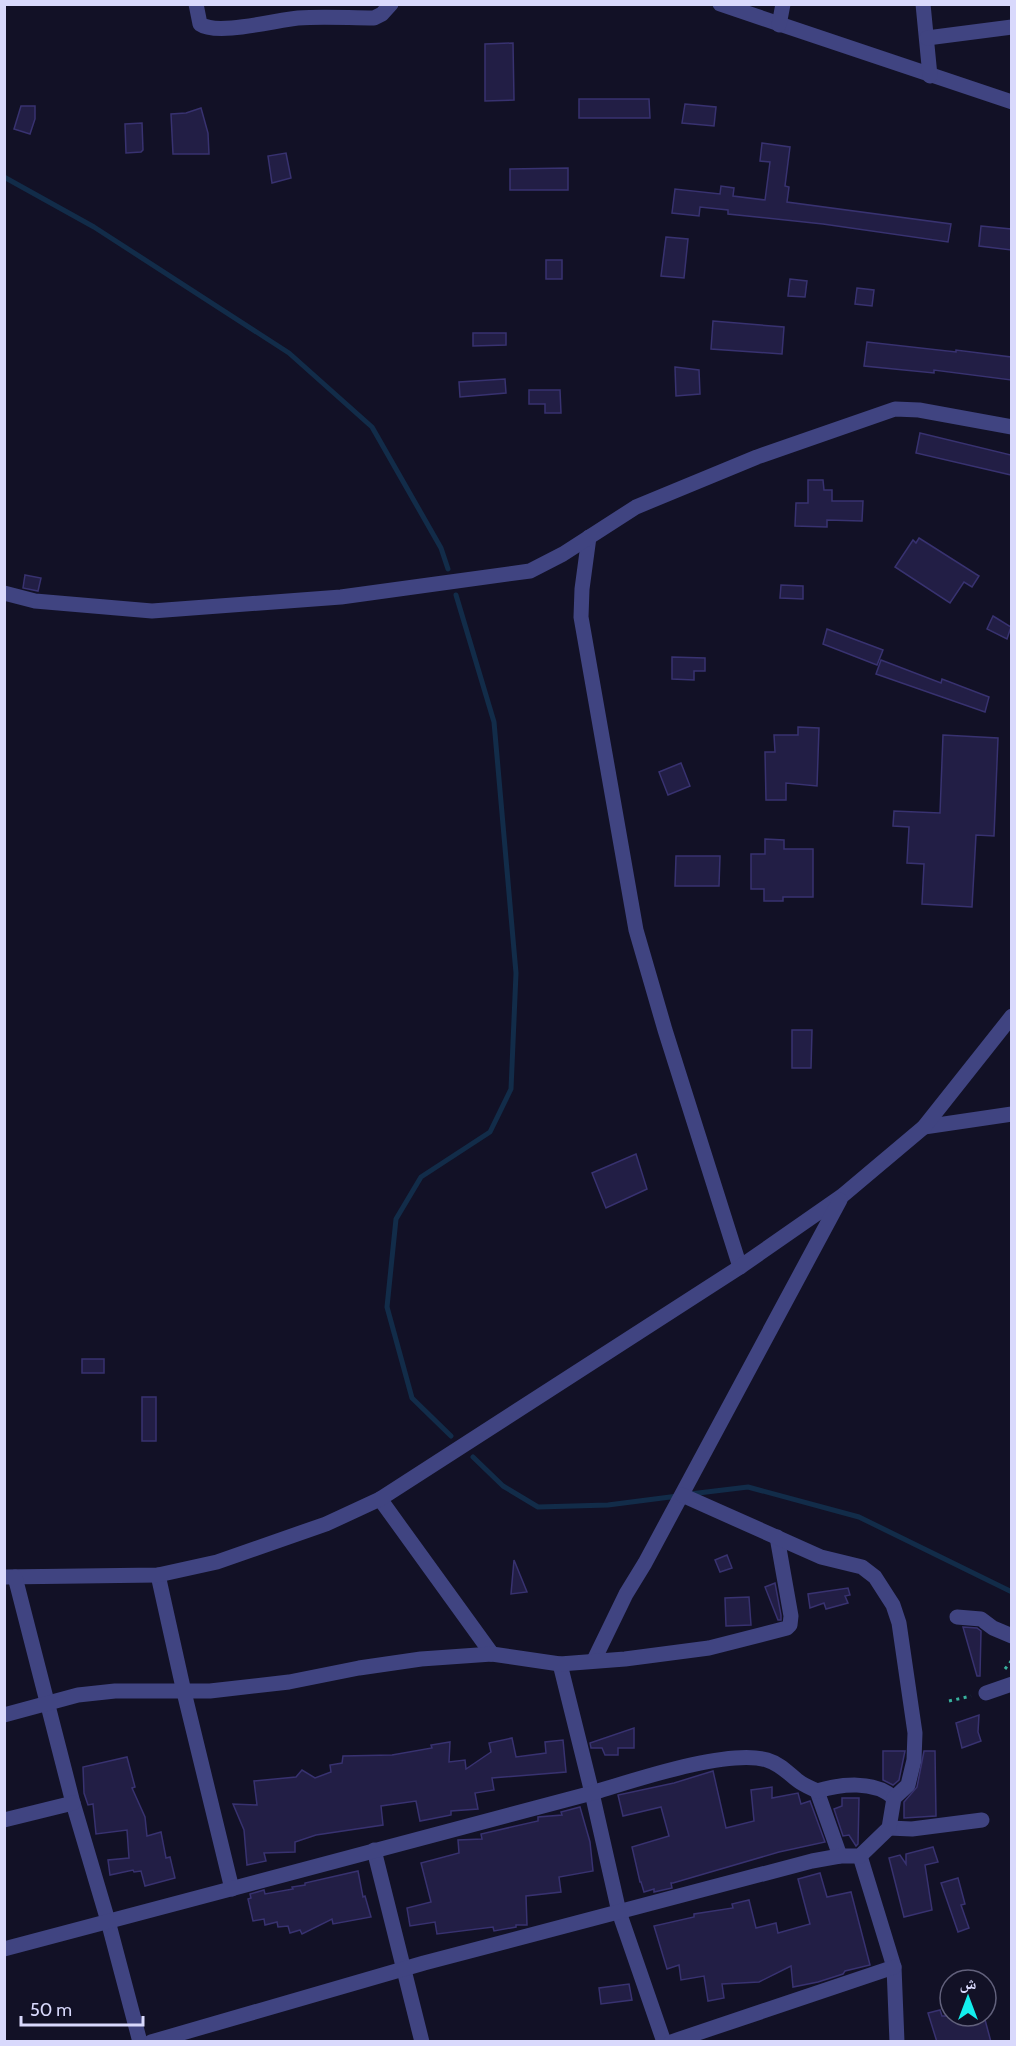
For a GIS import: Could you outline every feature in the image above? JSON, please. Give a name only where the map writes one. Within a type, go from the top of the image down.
[{"type":"street","points":[[196,4],[200,24],[206,28],[223,28],[296,11],[374,18],[391,4]]},
{"type":"street","points":[[720,4],[1011,102]]},
{"type":"street","points":[[779,25],[783,4]]},
{"type":"street","points":[[923,4],[930,76]]},
{"type":"street","points":[[927,38],[1011,27]]},
{"type":"street","points":[[4,593],[34,601],[152,611],[341,597],[530,571],[563,554],[647,502],[757,457],[896,409],[919,410],[1011,428]]},
{"type":"street","points":[[589,537],[581,617],[636,930],[740,1267]]},
{"type":"street","points":[[140,2042],[10,1577],[158,1575],[217,1562],[326,1524],[380,1499],[740,1267],[842,1196],[924,1127],[1011,1016]]},
{"type":"street","points":[[924,1127],[1011,1114]]},
{"type":"street","points":[[594,1660],[626,1594],[682,1496],[842,1196]]},
{"type":"street","points":[[151,2042],[402,1968],[812,1861],[840,1856],[860,1856],[889,1828],[894,1798],[908,1785],[912,1772],[915,1733],[897,1614],[875,1577],[862,1567],[821,1557],[682,1496]]},
{"type":"street","points":[[380,1499],[492,1653]]},
{"type":"street","points":[[4,1715],[78,1695],[115,1691],[184,1692],[289,1682],[421,1659],[492,1653],[560,1664],[625,1659],[709,1648],[787,1628],[790,1625],[791,1616],[777,1537]]},
{"type":"street","points":[[158,1575],[232,1889]]},
{"type":"street","points":[[957,1617],[981,1620],[1011,1636]]},
{"type":"street","points":[[560,1664],[620,1912],[664,2042]]},
{"type":"street","points":[[986,1693],[1011,1684]]},
{"type":"street","points":[[4,1949],[592,1793],[658,1773],[730,1758],[764,1759],[781,1765],[799,1782],[817,1791],[834,1786],[858,1786],[874,1788],[894,1798]]},
{"type":"street","points":[[817,1791],[840,1856]]},
{"type":"street","points":[[4,1820],[73,1803]]},
{"type":"street","points":[[889,1828],[912,1829],[982,1820]]},
{"type":"street","points":[[374,1850],[422,2042]]},
{"type":"street","points":[[860,1856],[894,1967],[897,2042]]},
{"type":"street","points":[[671,2042],[894,1967]]},
{"type":"building","points":[[513,43],[514,100],[485,101],[485,44]]},
{"type":"building","points":[[579,99],[649,99],[650,118],[579,118]]},
{"type":"building","points":[[685,104],[716,107],[714,126],[682,123]]},
{"type":"building","points":[[21,106],[35,106],[35,119],[30,134],[14,129]]},
{"type":"building","points":[[201,108],[208,133],[209,154],[173,154],[171,114],[186,113]]},
{"type":"building","points":[[142,123],[143,150],[126,153],[125,124]]},
{"type":"building","points":[[762,143],[790,147],[785,186],[789,187],[787,202],[951,224],[948,242],[823,224],[728,214],[728,210],[700,207],[699,216],[672,213],[675,189],[720,194],[721,186],[734,188],[733,196],[765,200],[770,162],[760,161]]},
{"type":"building","points":[[286,153],[291,178],[272,183],[268,156]]},
{"type":"building","points":[[568,168],[568,190],[510,190],[510,169]]},
{"type":"building","points":[[981,226],[1011,229],[1011,250],[979,246]]},
{"type":"building","points":[[666,237],[688,239],[684,278],[661,276]]},
{"type":"building","points":[[546,260],[562,260],[562,279],[546,279]]},
{"type":"building","points":[[790,279],[807,281],[805,297],[788,296]]},
{"type":"building","points":[[857,288],[874,290],[872,306],[855,304]]},
{"type":"building","points":[[713,321],[784,327],[782,354],[711,349]]},
{"type":"building","points":[[473,333],[506,333],[506,345],[473,346]]},
{"type":"building","points":[[867,342],[1011,357],[1011,380],[934,370],[934,373],[864,366]]},
{"type":"building","points":[[675,367],[699,370],[700,394],[676,396]]},
{"type":"building","points":[[505,379],[506,393],[460,397],[459,382]]},
{"type":"building","points":[[529,390],[560,390],[561,413],[545,413],[545,404],[529,404]]},
{"type":"building","points":[[920,433],[1011,455],[1011,475],[916,453]]},
{"type":"building","points":[[808,480],[823,480],[824,490],[832,490],[832,501],[863,501],[862,521],[827,520],[827,527],[795,526],[796,503],[808,503]]},
{"type":"building","points":[[919,538],[979,576],[972,587],[964,582],[950,603],[895,567],[913,540],[916,543]]},
{"type":"building","points":[[25,575],[41,578],[38,591],[23,588]]},
{"type":"building","points":[[781,585],[803,586],[803,599],[780,598]]},
{"type":"building","points":[[993,616],[1011,627],[1007,639],[987,629]]},
{"type":"building","points":[[827,629],[883,650],[877,665],[823,644]]},
{"type":"building","points":[[672,657],[705,658],[705,671],[694,671],[694,680],[672,679]]},
{"type":"building","points":[[881,660],[941,683],[942,679],[989,697],[985,712],[876,674]]},
{"type":"building","points":[[798,727],[819,728],[817,786],[786,783],[786,800],[766,800],[765,752],[775,752],[774,735],[798,735]]},
{"type":"building","points":[[943,735],[998,738],[994,836],[976,835],[972,907],[922,904],[924,864],[907,863],[909,827],[893,826],[894,811],[940,813]]},
{"type":"building","points":[[681,763],[690,786],[668,795],[659,772]]},
{"type":"building","points":[[765,839],[784,840],[784,849],[813,849],[813,897],[783,897],[783,901],[764,901],[764,889],[751,889],[751,854],[765,854]]},
{"type":"building","points":[[676,856],[720,856],[719,886],[675,886]]},
{"type":"building","points":[[792,1030],[812,1030],[811,1068],[792,1068]]},
{"type":"building","points":[[636,1154],[647,1189],[606,1208],[592,1173]]},
{"type":"building","points":[[82,1359],[104,1359],[104,1373],[82,1373]]},
{"type":"building","points":[[142,1397],[156,1397],[156,1441],[142,1441]]},
{"type":"building","points":[[727,1555],[732,1568],[720,1572],[715,1560]]},
{"type":"building","points":[[514,1560],[527,1592],[511,1594]]},
{"type":"building","points":[[775,1583],[781,1620],[778,1620],[765,1587]]},
{"type":"building","points":[[848,1588],[850,1595],[845,1596],[848,1603],[826,1609],[824,1603],[810,1608],[808,1594]]},
{"type":"building","points":[[749,1597],[751,1625],[726,1626],[725,1598]]},
{"type":"building","points":[[963,1627],[977,1628],[981,1631],[980,1676],[977,1676]]},
{"type":"building","points":[[979,1715],[978,1732],[981,1741],[962,1748],[956,1723]]},
{"type":"building","points":[[634,1728],[634,1748],[618,1748],[618,1755],[605,1755],[602,1748],[591,1748],[590,1743]]},
{"type":"building","points":[[512,1738],[516,1757],[546,1753],[545,1742],[563,1740],[566,1772],[492,1778],[494,1790],[475,1793],[478,1809],[451,1811],[451,1815],[420,1821],[416,1801],[381,1806],[383,1825],[316,1835],[295,1842],[295,1852],[264,1853],[266,1861],[247,1865],[244,1830],[233,1804],[257,1805],[254,1781],[296,1777],[302,1770],[315,1778],[331,1772],[330,1765],[342,1763],[343,1756],[392,1755],[432,1748],[431,1745],[450,1742],[449,1762],[465,1760],[466,1769],[491,1752],[489,1743]]},
{"type":"building","points":[[883,1751],[905,1751],[899,1780],[893,1785],[883,1780]]},
{"type":"building","points":[[924,1751],[935,1751],[936,1816],[904,1818],[904,1802],[917,1787]]},
{"type":"building","points":[[127,1757],[135,1787],[132,1788],[145,1817],[147,1836],[161,1832],[166,1858],[170,1857],[175,1878],[145,1886],[141,1871],[134,1872],[133,1870],[110,1875],[108,1860],[129,1858],[127,1830],[96,1834],[93,1804],[88,1805],[84,1793],[83,1767]]},
{"type":"building","points":[[713,1771],[726,1828],[754,1821],[751,1790],[772,1787],[772,1798],[798,1793],[801,1804],[810,1801],[825,1842],[779,1852],[671,1883],[672,1888],[644,1892],[632,1847],[669,1836],[661,1807],[623,1816],[618,1795],[674,1783]]},
{"type":"building","points":[[842,1798],[859,1798],[858,1844],[856,1846],[849,1835],[843,1836],[834,1809],[842,1806]]},
{"type":"building","points":[[580,1807],[590,1842],[593,1871],[559,1877],[561,1892],[526,1896],[527,1925],[516,1925],[516,1927],[494,1931],[493,1927],[437,1934],[435,1922],[410,1926],[407,1908],[431,1902],[421,1863],[459,1853],[458,1840],[482,1839],[481,1834],[538,1821],[538,1817],[562,1815],[561,1812]]},
{"type":"building","points":[[933,1847],[938,1862],[925,1865],[932,1910],[904,1917],[889,1858],[900,1855],[906,1864],[906,1854]]},
{"type":"building","points":[[358,1871],[363,1897],[365,1896],[371,1917],[333,1924],[332,1919],[302,1934],[300,1930],[290,1933],[288,1926],[278,1927],[277,1922],[265,1925],[264,1919],[253,1921],[248,1899],[251,1898],[250,1894],[264,1890],[265,1894],[293,1889],[292,1887],[305,1885],[305,1883]]},
{"type":"building","points":[[820,1873],[827,1897],[851,1892],[870,1965],[845,1971],[843,1974],[818,1982],[793,1987],[791,1966],[759,1982],[722,1984],[724,1998],[708,2001],[704,1976],[681,1980],[679,1965],[667,1969],[654,1926],[694,1917],[694,1914],[733,1908],[732,1904],[749,1900],[756,1928],[776,1923],[778,1933],[810,1924],[798,1879]]},
{"type":"building","points":[[958,1878],[965,1904],[961,1905],[969,1928],[958,1932],[941,1883]]},
{"type":"building","points":[[629,1984],[632,2000],[601,2004],[599,1988]]},
{"type":"building","points":[[938,2010],[938,2028],[987,2028],[991,2042],[937,2042],[928,2013]]},
{"type":"waterway","points":[[4,177],[94,227],[289,353],[372,427],[441,548],[448,569]]},
{"type":"waterway","points":[[451,1436],[412,1398],[387,1307],[396,1219],[421,1177],[490,1132],[511,1089],[516,973],[494,722],[456,595]]},
{"type":"waterway","points":[[473,1457],[503,1486],[538,1507],[608,1505],[678,1496]]},
{"type":"waterway","points":[[690,1494],[748,1487],[859,1517],[1012,1592]]}]
